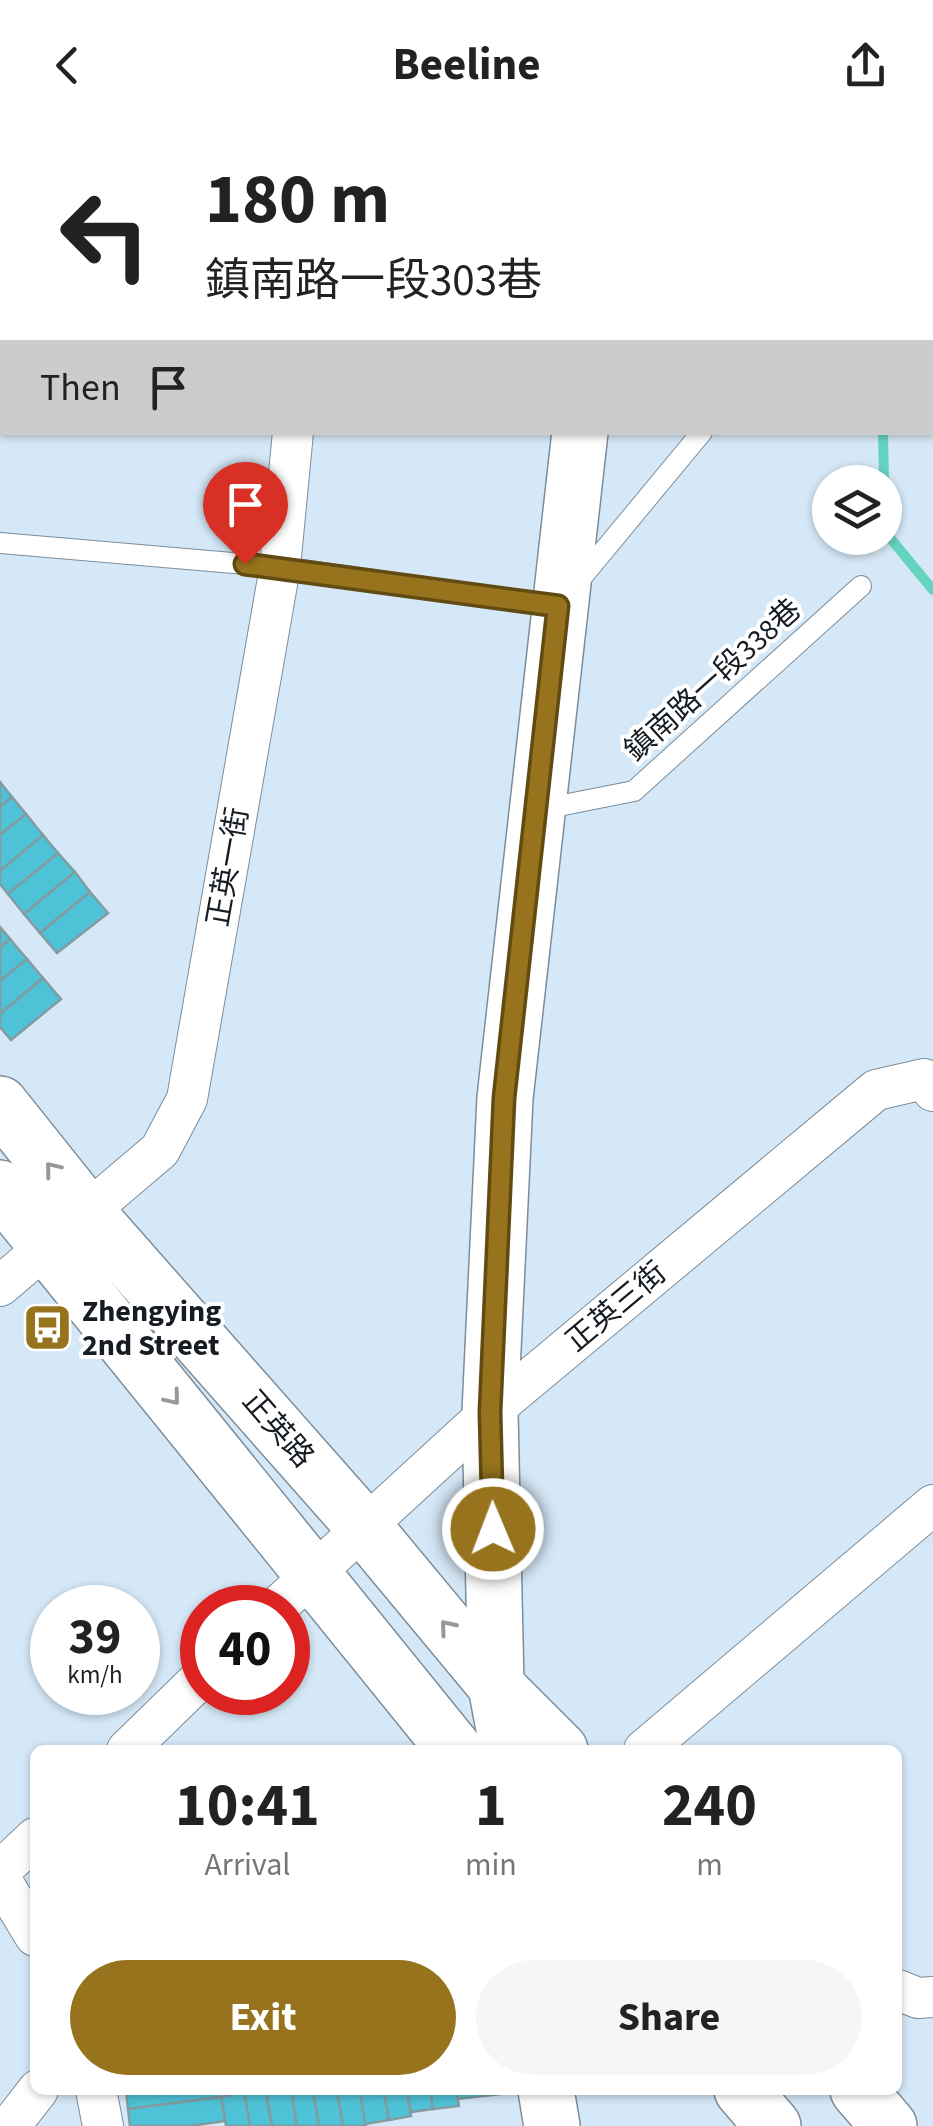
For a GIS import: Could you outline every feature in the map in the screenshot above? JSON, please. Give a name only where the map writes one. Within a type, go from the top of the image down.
[{"type":"street","name":"正英一街","points":[[0,1286],[160,1150],[187,1099],[280,567],[293,435]]},
{"type":"street","points":[[507,1745],[496,1686],[490,1412],[504,1098],[580,435]]},
{"type":"street","name":"正英三街","points":[[300,1585],[490,1412],[876,1090],[924,1079],[933,1091]]},
{"type":"street","name":"正英路","points":[[0,1104],[68,1230],[291,1585]]},
{"type":"street","name":"正英路","points":[[0,1188],[68,1230],[364,1528],[496,1686],[555,1745]]},
{"type":"street","points":[[650,1745],[933,1505]]},
{"type":"street","name":"正英路","points":[[310,1606],[450,1745]]},
{"type":"street","points":[[131,1745],[180,1699]]},
{"type":"street","points":[[30,1843],[0,1875],[30,1927]]},
{"type":"street","points":[[902,1992],[918,1998],[933,1996]]},
{"type":"street","points":[[10,2126],[34,2095]]},
{"type":"street","points":[[97,2095],[103,2126]]},
{"type":"street","points":[[547,2095],[552,2126]]},
{"type":"street","points":[[746,2095],[773,2126]]},
{"type":"street","points":[[862,2095],[889,2126]]},
{"type":"lane","points":[[0,543],[280,567],[558,606],[700,435]]},
{"type":"lane","name":"鎮南路一段338巷","points":[[536,811],[634,792],[862,586]]},
{"type":"building","points":[[0,782],[12,797],[0,807]]},
{"type":"building","points":[[12,797],[26,814],[0,835],[0,807]]},
{"type":"building","points":[[26,814],[43,835],[0,871],[0,835]]},
{"type":"building","points":[[43,835],[58,853],[8,894],[0,884],[0,871]]},
{"type":"building","points":[[58,853],[75,872],[24,914],[8,894]]},
{"type":"building","points":[[75,872],[90,892],[40,933],[24,914]]},
{"type":"building","points":[[90,892],[108,913],[57,953],[40,933]]},
{"type":"building","points":[[0,927],[10,939],[0,948]]},
{"type":"building","points":[[10,939],[27,959],[0,981],[0,948]]},
{"type":"building","points":[[27,959],[43,978],[0,1014],[0,981]]},
{"type":"building","points":[[43,978],[61,999],[11,1040],[0,1027],[0,1014]]},
{"type":"building","points":[[127,2095],[221,2097],[128,2109]]},
{"type":"building","points":[[245,2095],[266,2095],[272,2126],[250,2126]]},
{"type":"building","points":[[245,2095],[250,2126],[226,2126],[221,2097]]},
{"type":"building","points":[[267,2095],[292,2095],[297,2126],[272,2126]]},
{"type":"building","points":[[292,2095],[314,2095],[319,2126],[297,2126]]},
{"type":"building","points":[[314,2095],[338,2095],[343,2126],[319,2126]]},
{"type":"building","points":[[338,2095],[361,2095],[366,2126],[343,2126]]},
{"type":"building","points":[[361,2095],[385,2095],[389,2120],[365,2124]]},
{"type":"building","points":[[385,2095],[408,2095],[411,2116],[389,2120]]},
{"type":"building","points":[[408,2095],[431,2095],[433,2109],[411,2112]]},
{"type":"building","points":[[431,2095],[457,2095],[459,2106],[433,2109]]},
{"type":"building","points":[[457,2095],[492,2095],[458,2099]]},
{"type":"building","points":[[221,2097],[225,2121],[190,2126],[130,2126],[128,2109]]},
{"type":"waterway","points":[[883,435],[884,465]]},
{"type":"waterway","points":[[902,552],[933,590]]},
{"type":"place","name":"Zhengying 2nd Street","points":[[47,1328]]},
{"type":"route","points":[[245,564],[558,606],[504,1098],[490,1412],[493,1529]]}]
